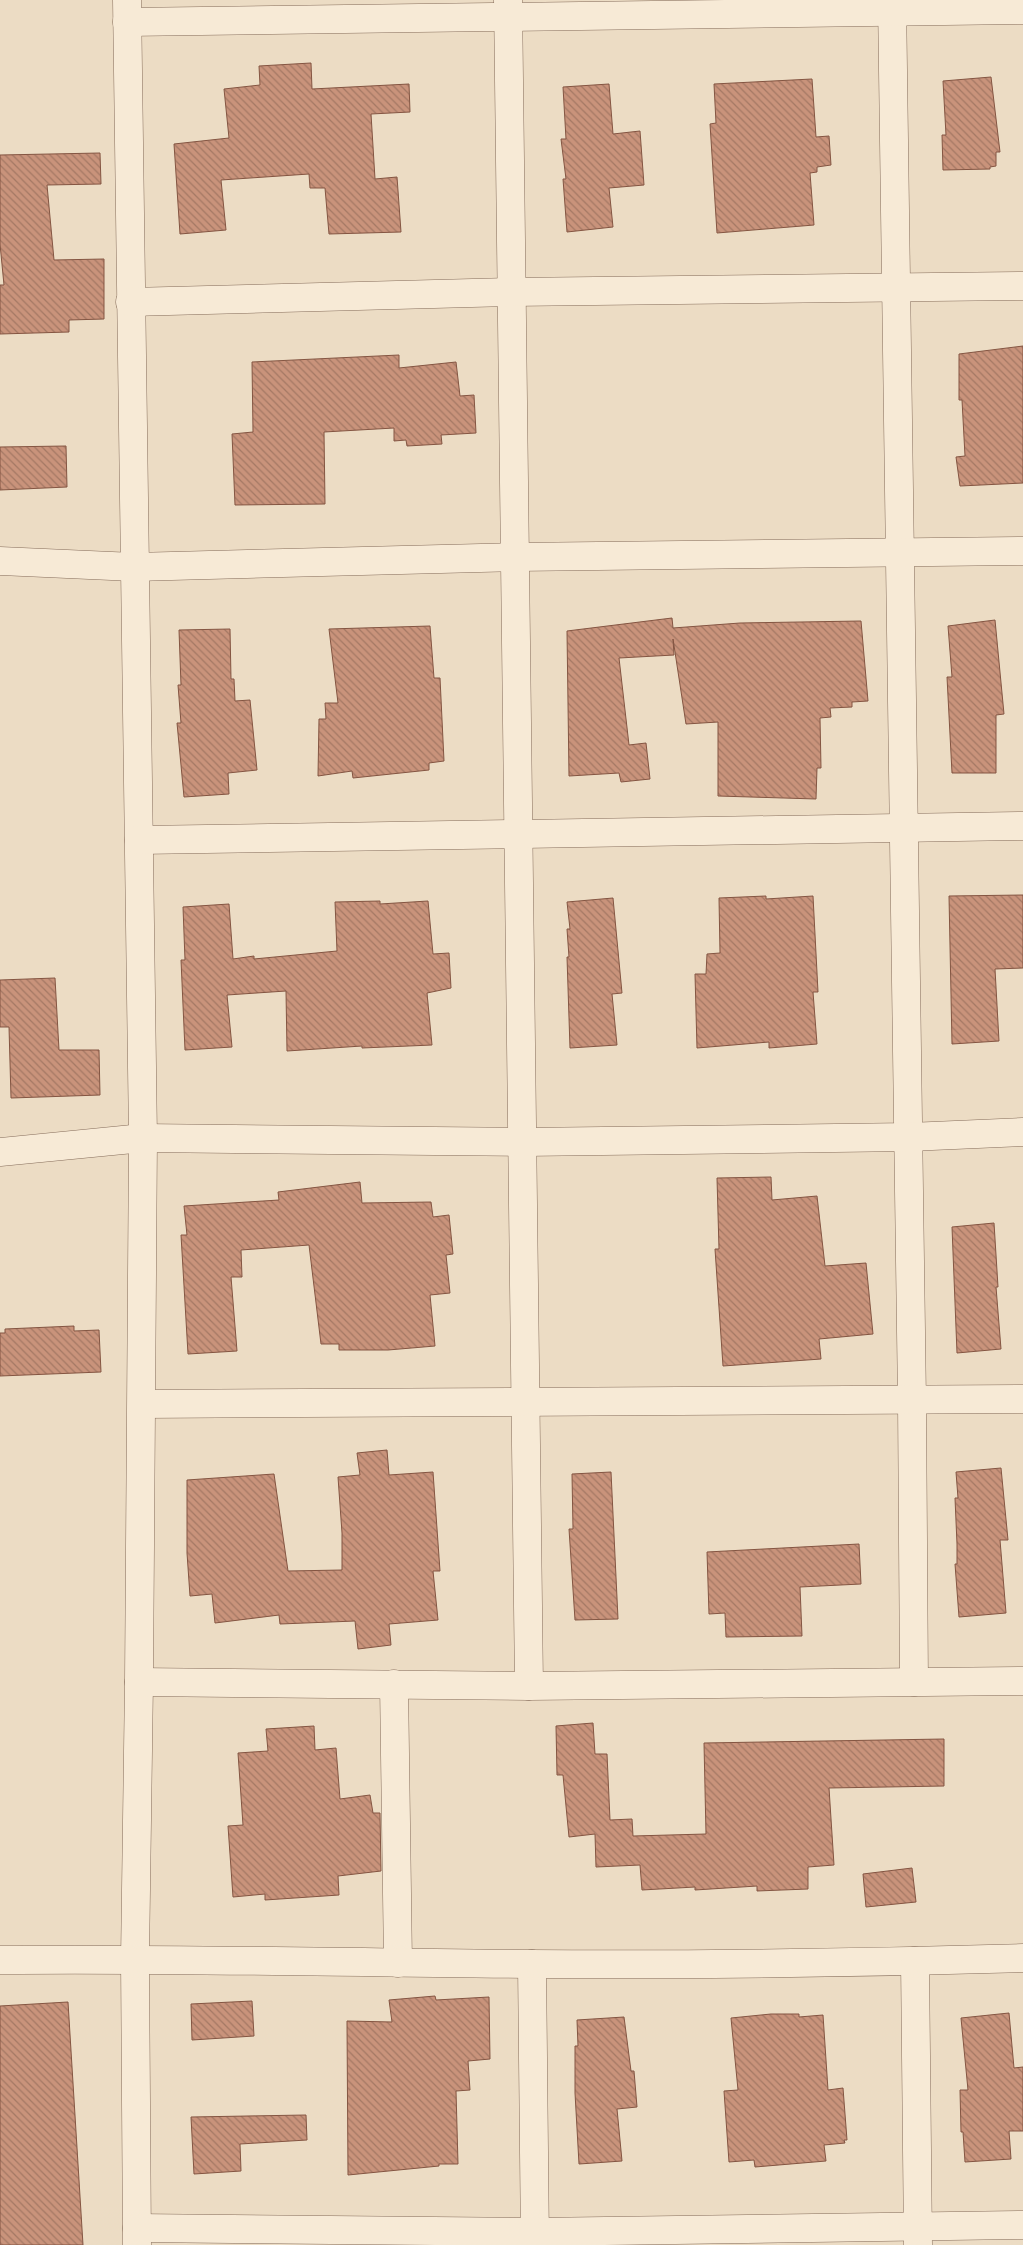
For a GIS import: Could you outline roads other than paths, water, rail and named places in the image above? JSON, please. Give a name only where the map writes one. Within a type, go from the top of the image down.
[{"type":"street","points":[[892,6],[912,1400],[914,1682]]},
{"type":"street","points":[[1023,10],[892,6],[127,11],[142,1138],[142,1404],[135,1959],[137,2236],[535,2238],[918,2236],[1023,2225]]},
{"type":"street","points":[[508,8],[527,1403],[529,1686]]},
{"type":"street","points":[[130,302],[511,292],[1023,286]]},
{"type":"street","points":[[0,561],[134,567],[515,557],[1023,551]]},
{"type":"street","points":[[139,840],[1023,826]]},
{"type":"street","points":[[0,1152],[142,1138],[523,1142],[908,1136],[1023,1132]]},
{"type":"street","points":[[142,1404],[1023,1399]]},
{"type":"street","points":[[139,1682],[529,1686],[1023,1681]]},
{"type":"street","points":[[394,1684],[398,1963]]},
{"type":"street","points":[[0,1960],[135,1959],[532,1964],[915,1961],[1023,1958]]},
{"type":"street","points":[[915,1961],[918,2236]]},
{"type":"street","points":[[532,1964],[535,2238]]}]
